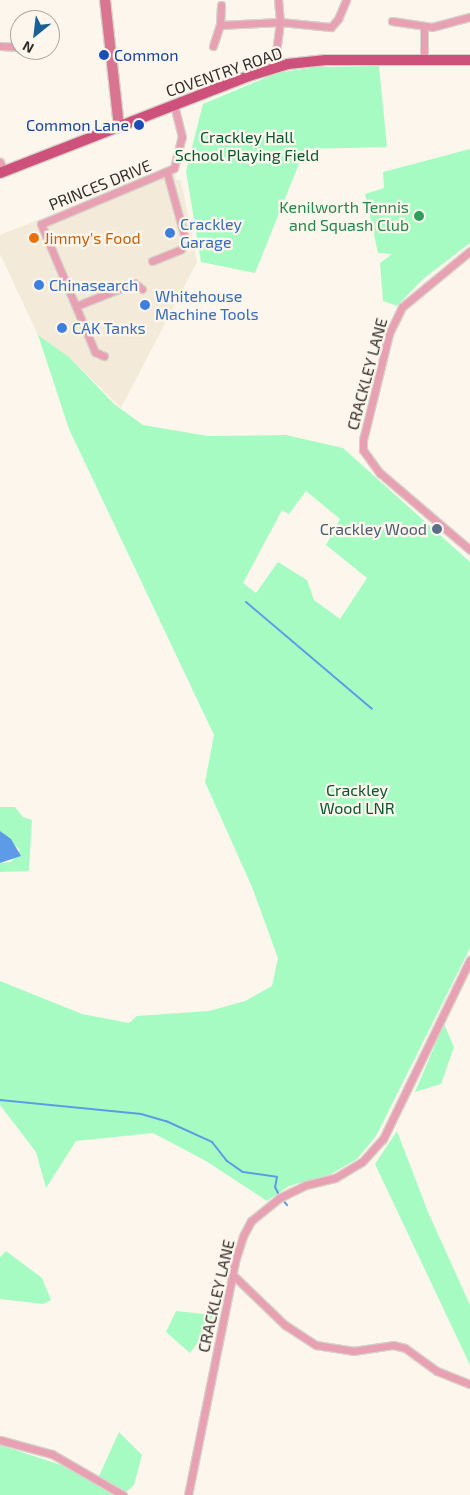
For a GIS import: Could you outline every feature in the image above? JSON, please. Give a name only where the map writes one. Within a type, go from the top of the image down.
[{"type":"main road","name":"COVENTRY ROAD","points":[[1,168],[119,127],[274,68],[326,60],[470,60]]},
{"type":"street","points":[[105,0],[119,127]]},
{"type":"street","points":[[274,68],[280,22],[278,0]]},
{"type":"street","points":[[220,25],[280,22],[330,27],[346,0]]},
{"type":"street","points":[[213,46],[220,25],[221,5]]},
{"type":"street","points":[[392,21],[424,27],[470,17]]},
{"type":"street","points":[[424,27],[424,60]]},
{"type":"street","name":"PRINCES DRIVE","points":[[104,356],[95,352],[41,224],[167,173],[176,166],[181,148],[180,126],[174,105]]},
{"type":"street","name":"PRINCES DRIVE","points":[[152,261],[181,249],[186,242],[167,173]]},
{"type":"street","name":"CRACKLEY LANE","points":[[470,251],[402,307],[389,334],[363,440],[363,450],[380,474],[470,550]]},
{"type":"street","points":[[76,306],[134,283],[142,290]]},
{"type":"street","name":"CRACKLEY LANE","points":[[188,1495],[233,1275],[243,1236],[262,1211],[279,1198],[306,1185],[335,1178],[362,1162],[387,1133],[470,960]]},
{"type":"street","points":[[233,1275],[286,1325],[316,1345],[353,1351],[393,1345],[405,1348],[436,1371],[470,1384]]},
{"type":"street","points":[[0,1440],[52,1454],[123,1495]]},
{"type":"shaded area","points":[[166,169],[175,174],[176,180],[181,180],[197,262],[121,408],[69,357],[38,335],[0,254],[0,235]]},
{"type":"green space","name":"Crackley Hall School Playing Field","points":[[379,66],[387,147],[305,149],[255,273],[201,262],[186,171],[203,104],[277,73],[316,67]]},
{"type":"green space","name":"Kenilworth Tennis and Squash Club","points":[[470,149],[470,243],[423,279],[397,306],[383,301],[380,263],[392,254],[378,253],[365,194],[384,188],[383,172]]},
{"type":"green space","name":"Crackley Wood LNR","points":[[38,335],[69,357],[114,404],[143,425],[208,436],[286,435],[343,448],[470,562],[470,948],[376,1136],[357,1159],[331,1174],[289,1186],[267,1201],[206,1161],[153,1133],[76,1141],[46,1188],[36,1152],[0,1105],[0,981],[82,1014],[129,1023],[137,1016],[209,1011],[245,1001],[272,986],[278,958],[252,887],[205,782],[214,735],[69,429]],"holes":[[[306,491],[340,519],[326,545],[367,578],[340,619],[314,600],[307,580],[278,562],[256,593],[243,583],[282,510],[289,514]]]},
{"type":"green space","points":[[0,807],[15,807],[23,817],[32,820],[29,871],[0,872],[0,863],[11,862],[20,850],[0,831]]},
{"type":"green space","points":[[444,1024],[454,1047],[441,1084],[415,1092]]},
{"type":"green space","points":[[397,1131],[428,1212],[470,1305],[470,1365],[375,1164]]},
{"type":"green space","points":[[6,1251],[42,1278],[51,1300],[43,1304],[0,1299],[0,1257]]},
{"type":"green space","points":[[176,1311],[213,1315],[208,1329],[190,1353],[166,1332]]},
{"type":"green space","points":[[119,1432],[142,1455],[134,1485],[126,1492],[99,1476]]},
{"type":"green space","points":[[0,1445],[67,1467],[114,1495],[0,1495]]},
{"type":"water","points":[[0,831],[11,839],[21,856],[0,863]]},
{"type":"waterway","points":[[246,602],[372,709]]},
{"type":"waterway","points":[[0,1100],[141,1114],[166,1121],[212,1142],[227,1161],[243,1172],[277,1177],[275,1187],[279,1195]]},
{"type":"waterway","points":[[282,1199],[287,1205]]},
{"type":"place","name":"Common","points":[[104,55]]},
{"type":"place","name":"Common Lane","points":[[139,125]]},
{"type":"place","name":"Kenilworth Tennis and Squash Club","points":[[419,216]]},
{"type":"place","name":"Crackley Garage","points":[[170,233]]},
{"type":"place","name":"Jimmy's Food","points":[[34,238]]},
{"type":"place","name":"Chinasearch","points":[[39,285]]},
{"type":"place","name":"Whitehouse Machine Tools","points":[[145,305]]},
{"type":"place","name":"CAK Tanks","points":[[62,328]]},
{"type":"place","name":"Crackley Wood","points":[[437,529]]}]
